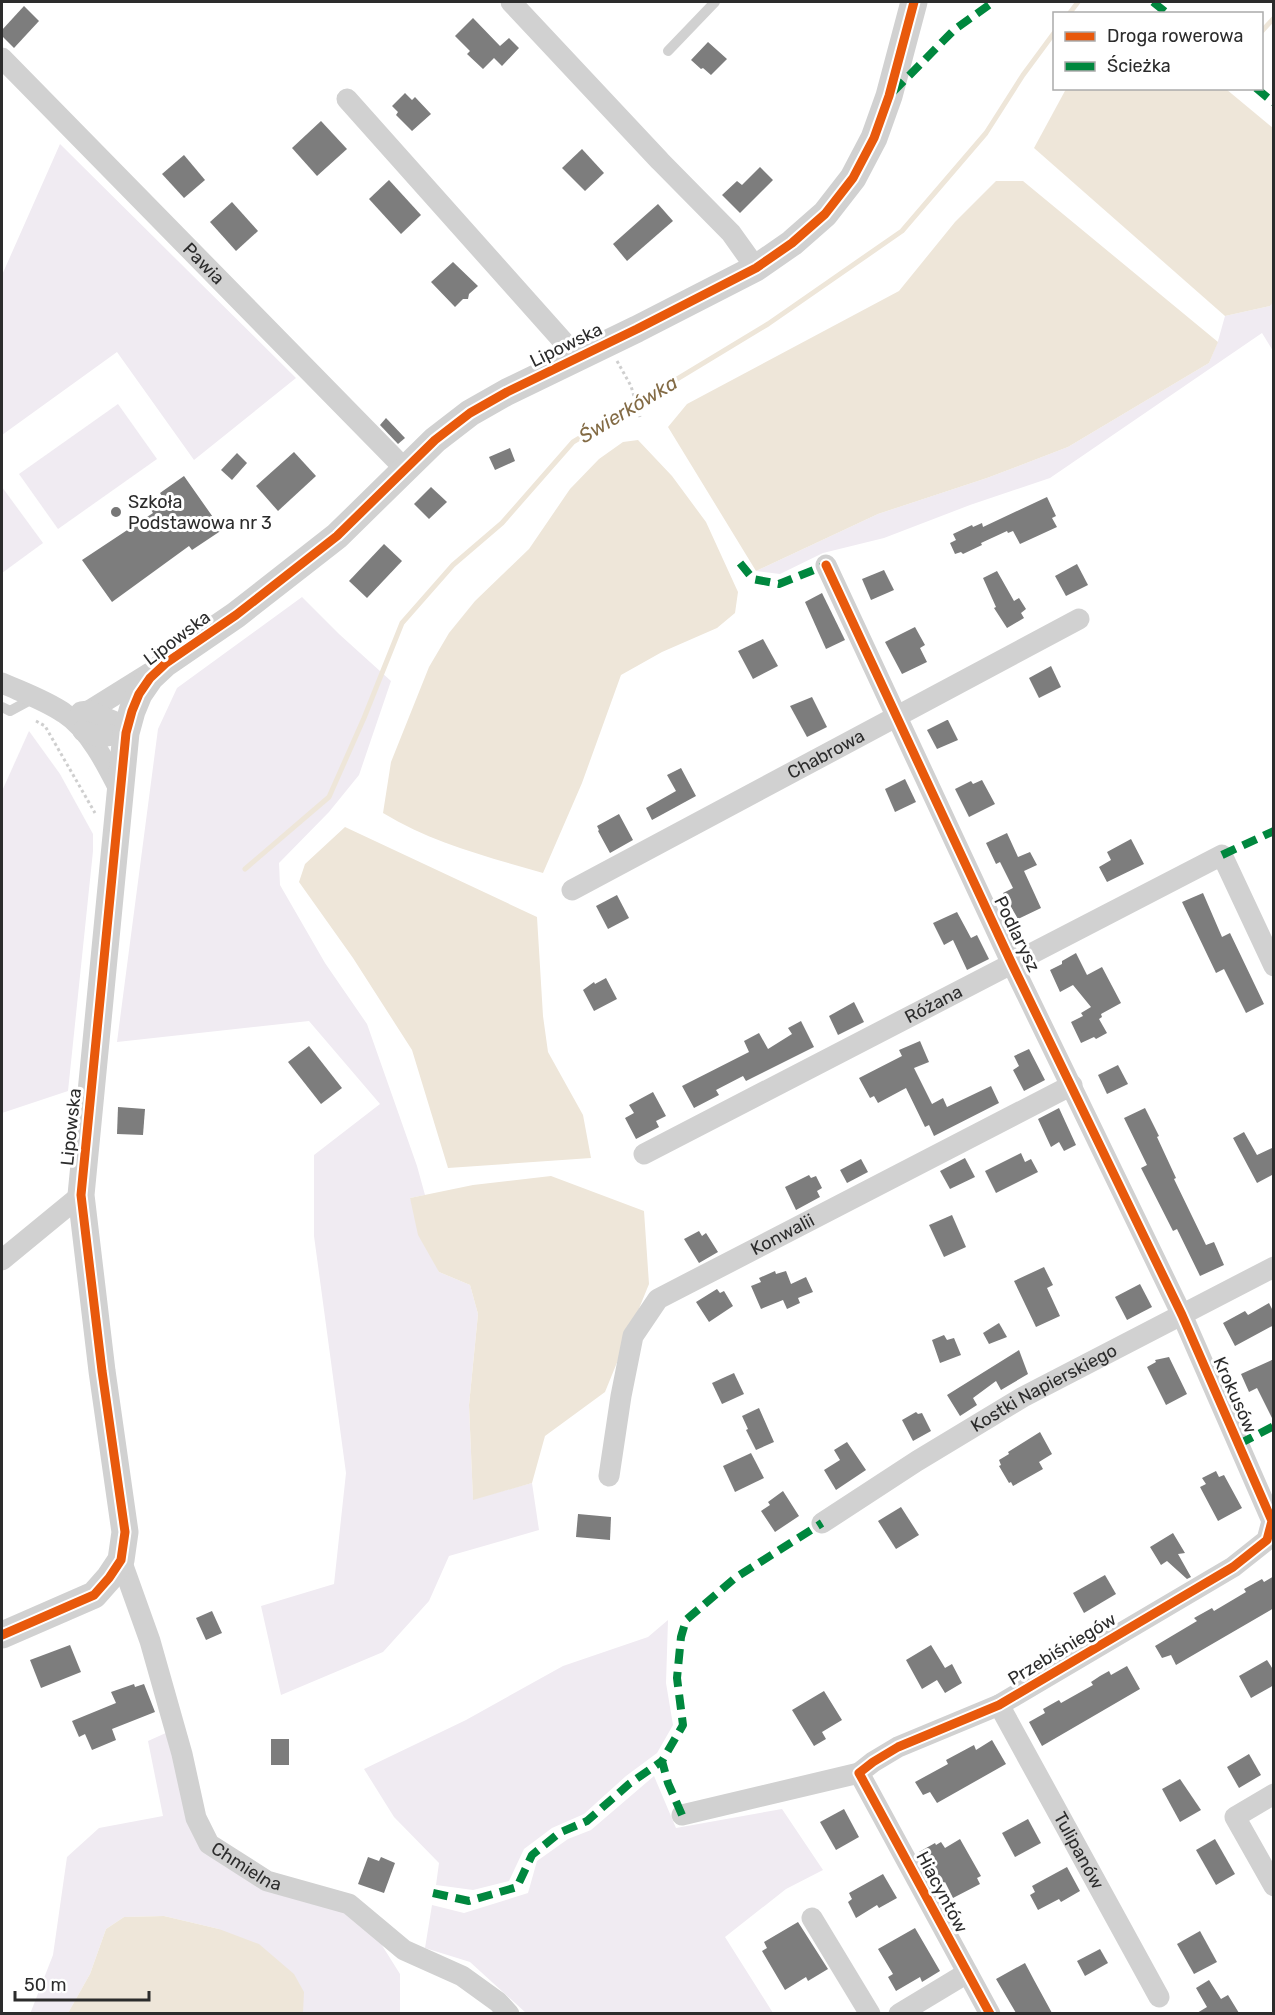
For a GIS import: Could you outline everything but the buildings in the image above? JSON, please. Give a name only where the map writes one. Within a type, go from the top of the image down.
[{"type":"street","points":[[511,2],[731,233],[756,268]]},
{"type":"street","name":"Lipowska","points":[[2,1635],[94,1595],[121,1560],[125,1532],[102,1371],[81,1195],[127,730],[140,694],[150,678],[166,663],[245,608],[337,536],[435,440],[470,413],[507,392],[756,268],[792,243],[825,214],[853,178],[874,138],[889,96],[914,2]]},
{"type":"street","name":"Pawia","points":[[2,58],[405,469]]},
{"type":"street","name":"Lipowska","points":[[347,99],[578,358]]},
{"type":"street","name":"Podlarysz","points":[[826,565],[1012,964],[1182,1315]]},
{"type":"street","name":"Chabrowa","points":[[572,890],[1079,619]]},
{"type":"street","points":[[86,721],[166,663]]},
{"type":"street","points":[[2,683],[86,721],[101,737],[127,730]]},
{"type":"street","points":[[86,721],[120,791]]},
{"type":"street","name":"Różana","points":[[644,1154],[1222,855],[1274,966]]},
{"type":"street","name":"Konwalii","points":[[609,1476],[633,1336],[658,1299],[1072,1085]]},
{"type":"street","points":[[2,1260],[81,1195]]},
{"type":"street","name":"Kostki Napierskiego","points":[[822,1523],[917,1461],[1023,1397],[1274,1266]]},
{"type":"street","name":"Krokusów","points":[[1182,1315],[1272,1521]]},
{"type":"street","name":"Przebiśniegów","points":[[863,1779],[873,1762],[898,1748],[999,1705],[1233,1568],[1267,1540],[1272,1521]]},
{"type":"street","name":"Chmielna","points":[[121,1560],[150,1641],[182,1754],[196,1818],[209,1844],[267,1881],[349,1904],[404,1950],[462,1976],[498,2002],[508,2013]]},
{"type":"street","name":"Tulipanów","points":[[999,1705],[1159,1997]]},
{"type":"street","points":[[682,1815],[863,1779]]},
{"type":"street","name":"Hiacyntów","points":[[863,1779],[990,2013]]},
{"type":"street","points":[[1274,1794],[1235,1817],[1274,1886]]},
{"type":"street","points":[[812,1918],[870,2013]]},
{"type":"street","points":[[899,2013],[967,1973]]},
{"type":"lane","points":[[668,51],[715,2]]},
{"type":"lane","points":[[2,708],[10,711],[34,698]]},
{"type":"path","points":[[617,360],[631,386],[640,417]]},
{"type":"shaded area","points":[[1065,90],[1227,90],[1273,128],[1274,301],[1270,306],[1225,316],[1034,148]]},
{"type":"shaded area","points":[[60,144],[296,378],[194,460],[117,352],[2,435],[2,275]]},
{"type":"shaded area","points":[[996,181],[1023,181],[1218,342],[1209,363],[1068,447],[987,478],[878,514],[756,571],[668,427],[687,404],[899,291],[955,222]]},
{"type":"shaded area","points":[[1273,301],[1273,351],[1262,333],[1050,478],[970,505],[884,538],[823,553],[780,574],[756,571],[878,514],[987,478],[1068,447],[1209,363],[1225,316],[1270,306]]},
{"type":"shaded area","points":[[118,404],[157,459],[58,529],[19,474]]},
{"type":"shaded area","points":[[638,440],[672,476],[706,522],[738,592],[735,613],[717,628],[662,652],[621,675],[582,783],[543,873],[441,841],[383,813],[391,762],[429,667],[449,633],[475,601],[529,549],[570,489],[599,459],[623,442]]},
{"type":"shaded area","points":[[2,487],[43,543],[2,573]]},
{"type":"shaded area","points":[[302,597],[391,681],[359,775],[329,812],[279,863],[280,885],[325,963],[367,1024],[417,1166],[425,1195],[410,1198],[439,1272],[470,1285],[478,1314],[469,1405],[473,1499],[532,1483],[539,1530],[449,1556],[429,1601],[383,1652],[281,1695],[261,1606],[334,1584],[346,1473],[314,1236],[314,1155],[380,1104],[309,1021],[117,1042],[158,729],[177,688]]},
{"type":"shaded area","points":[[29,731],[60,774],[93,834],[93,851],[68,1091],[2,1113],[2,791]]},
{"type":"shaded area","points":[[345,827],[537,917],[543,1016],[548,1052],[583,1115],[591,1158],[448,1168],[412,1050],[353,958],[299,882],[305,864]]},
{"type":"shaded area","points":[[551,1176],[644,1211],[649,1284],[605,1392],[545,1436],[532,1483],[473,1500],[469,1405],[478,1314],[470,1285],[439,1272],[418,1235],[410,1198],[473,1185]]},
{"type":"shaded area","points":[[668,1620],[666,1683],[673,1725],[657,1753],[626,1776],[584,1814],[552,1828],[524,1849],[509,1881],[473,1890],[436,1885],[439,1863],[394,1817],[364,1769],[466,1720],[563,1666],[648,1637]]},
{"type":"shaded area","points":[[168,1732],[197,1841],[342,1909],[373,1931],[400,1974],[400,2013],[303,2013],[303,1992],[219,1929],[164,1916],[124,1917],[106,1929],[90,1974],[68,2013],[30,2014],[53,1955],[67,1857],[99,1828],[163,1816],[148,1741]]},
{"type":"shaded area","points":[[654,1776],[676,1828],[782,1809],[823,1870],[786,1889],[725,1937],[773,2013],[526,2013],[470,1962],[425,1948],[432,1905],[464,1913],[528,1893],[537,1861],[568,1839],[591,1830]]},
{"type":"shaded area","points":[[164,1916],[219,1929],[259,1944],[294,1974],[304,1992],[303,2013],[68,2013],[90,1974],[106,1929],[124,1917]]},
{"type":"waterway","name":"Świerkówka","points":[[1070,12],[1078,2]]},
{"type":"waterway","points":[[1263,30],[1274,18]]},
{"type":"waterway","name":"Świerkówka","points":[[245,869],[329,797],[402,623],[453,565],[502,523],[573,442],[768,324],[902,231],[986,133],[1023,75],[1053,34]]},
{"type":"marked path","points":[[893,92],[954,30],[993,2]]},
{"type":"marked path","points":[[1153,2],[1166,12]]},
{"type":"marked path","points":[[1258,90],[1274,103]]},
{"type":"marked path","points":[[740,563],[753,579],[779,584],[826,565]]},
{"type":"marked path","points":[[1222,855],[1274,831]]},
{"type":"marked path","points":[[1239,1444],[1274,1426]]},
{"type":"marked path","points":[[682,1815],[668,1783],[662,1761],[683,1725],[677,1678],[681,1637],[686,1620],[735,1578],[822,1523]]},
{"type":"marked path","points":[[433,1893],[469,1901],[517,1887],[532,1855],[559,1833],[587,1821],[629,1784],[662,1761]]},
{"type":"cycle path","points":[[2,1635],[94,1595],[121,1560],[125,1532],[102,1371],[81,1195],[126,733],[139,694],[150,678],[166,663],[236,615],[337,536],[435,440],[470,413],[507,392],[756,268],[792,243],[825,214],[853,178],[874,138],[889,96],[914,2]]},
{"type":"cycle path","points":[[826,565],[1012,964],[1182,1315],[1272,1521],[1267,1540],[1233,1567],[999,1705],[898,1747],[859,1773],[990,2014]]},
{"type":"place","name":"Szkoła Podstawowa nr 3","points":[[116,512]]}]
